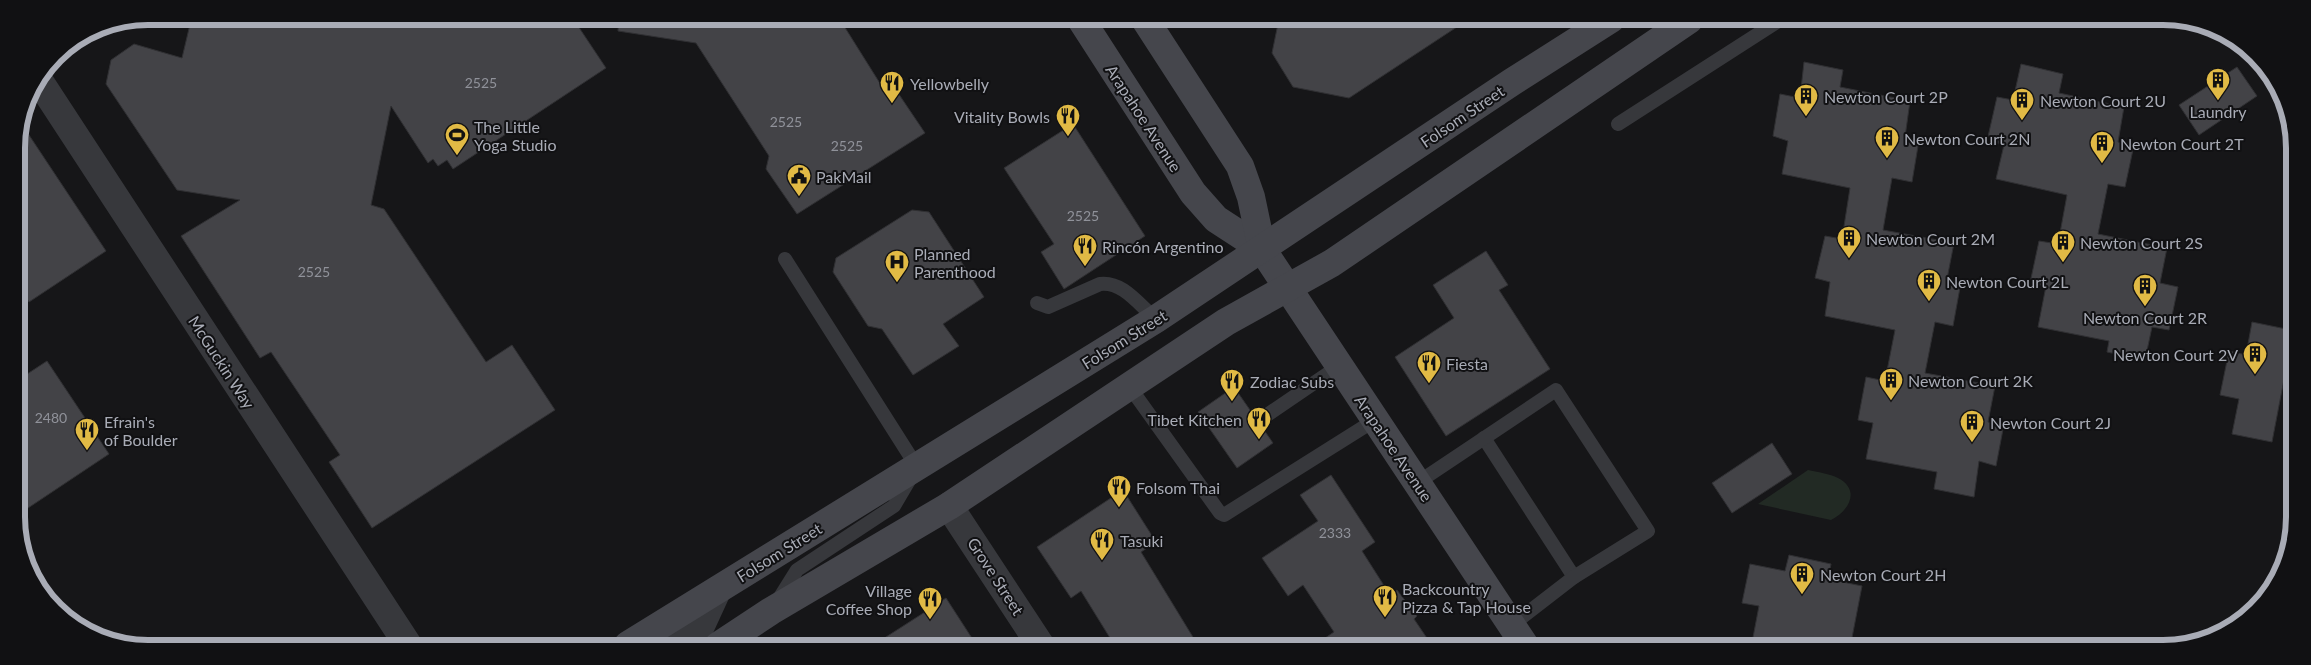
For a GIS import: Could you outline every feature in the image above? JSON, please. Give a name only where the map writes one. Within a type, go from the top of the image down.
[{"type":"main road","name":"Arapahoe Avenue","points":[[1085,25],[1193,192],[1216,219],[1262,249]]},
{"type":"main road","name":"Arapahoe Avenue","points":[[1149,25],[1240,166],[1251,197],[1262,249],[1519,636]]},
{"type":"main road","name":"Folsom Street","points":[[636,640],[1156,319],[1512,82],[1602,25]]},
{"type":"main road","points":[[727,640],[771,611],[949,506],[1226,322],[1332,263],[1683,25]]},
{"type":"street","name":"McGuckin Way","points":[[43,86],[405,640]]},
{"type":"street","name":"Grove Street","points":[[949,506],[1038,640]]},
{"type":"street","points":[[683,640],[700,628],[717,591]]},
{"type":"lane","points":[[1618,124],[1772,25]]},
{"type":"lane","points":[[771,611],[797,570],[894,506],[917,467],[785,259]]},
{"type":"lane","points":[[1036,303],[1048,307],[1100,284],[1109,283],[1118,285],[1156,319]]},
{"type":"lane","points":[[1264,417],[1339,366]]},
{"type":"lane","points":[[1128,386],[1220,514],[1228,514],[1375,420]]},
{"type":"lane","points":[[1417,483],[1556,390],[1648,531],[1574,577],[1519,636]]},
{"type":"lane","points":[[1484,438],[1574,577]]},
{"type":"shaded area","points":[[1808,470],[1838,478],[1849,488],[1850,500],[1843,511],[1837,516],[1831,520],[1758,504]]},
{"type":"building","points":[[190,25],[577,25],[606,68],[453,169],[447,160],[438,166],[433,159],[428,163],[391,106],[371,205],[384,209],[486,362],[512,345],[555,410],[372,528],[329,462],[340,455],[271,352],[260,358],[181,236],[240,200],[177,190],[106,84],[111,60],[134,44],[182,58]]},
{"type":"building","points":[[618,25],[843,25],[881,85],[894,87],[925,133],[797,214],[766,169],[769,156],[696,43],[618,31]]},
{"type":"building","points":[[1278,25],[1460,25],[1349,98],[1293,87],[1272,53]]},
{"type":"building","points":[[1804,62],[1843,70],[1840,87],[1910,101],[1905,137],[1919,140],[1912,182],[1892,178],[1883,230],[1954,243],[1947,279],[1961,282],[1953,326],[1935,322],[1925,373],[1995,386],[1988,422],[2004,424],[1996,466],[1979,461],[1974,497],[1934,489],[1937,472],[1866,459],[1873,423],[1858,420],[1866,377],[1885,381],[1895,330],[1825,316],[1830,282],[1815,278],[1825,236],[1842,239],[1850,188],[1782,174],[1788,141],[1773,136],[1780,94],[1800,98]]},
{"type":"building","points":[[2021,64],[2063,74],[2059,93],[2124,107],[2118,142],[2134,145],[2125,187],[2108,184],[2098,234],[2167,248],[2160,283],[2178,287],[2169,330],[2152,327],[2145,360],[2107,352],[2109,341],[2038,327],[2046,286],[2030,283],[2039,241],[2058,244],[2067,195],[1996,179],[2004,145],[1987,141],[1997,97],[2013,100]]},
{"type":"building","name":"Laundry","points":[[2237,67],[2257,96],[2199,135],[2179,105]]},
{"type":"building","points":[[1073,124],[1145,236],[1064,289],[1041,252],[1054,244],[1004,168]]},
{"type":"building","points":[[26,131],[106,251],[29,302],[25,296]]},
{"type":"building","points":[[912,210],[929,212],[984,297],[943,324],[959,346],[913,375],[882,329],[868,326],[833,272],[836,258]]},
{"type":"building","points":[[1486,251],[1508,285],[1499,290],[1550,369],[1446,436],[1395,357],[1454,318],[1433,285]]},
{"type":"building","name":"Newton Court 2V","points":[[2252,322],[2286,329],[2286,369],[2272,442],[2232,434],[2239,399],[2220,395],[2229,351],[2246,355]]},
{"type":"building","points":[[47,361],[109,454],[25,510],[25,375]]},
{"type":"building","points":[[1234,387],[1273,443],[1237,468],[1198,412]]},
{"type":"building","points":[[1772,443],[1792,474],[1732,513],[1712,483]]},
{"type":"building","points":[[1331,475],[1375,542],[1362,551],[1390,595],[1397,590],[1417,616],[1414,619],[1428,640],[1322,640],[1334,632],[1303,585],[1288,596],[1262,558],[1318,521],[1300,495]]},
{"type":"building","points":[[1123,490],[1156,542],[1141,552],[1195,640],[1111,640],[1081,591],[1071,598],[1037,547]]},
{"type":"building","name":"Newton Court 2H","points":[[1789,555],[1831,564],[1828,579],[1862,586],[1852,640],[1753,640],[1759,606],[1742,603],[1750,564],[1785,571]]},
{"type":"building","points":[[946,598],[973,640],[881,640]]},
{"type":"place","name":"Laundry","points":[[2218,101]]},
{"type":"place","name":"Yellowbelly","points":[[892,104]]},
{"type":"place","name":"Newton Court 2P","points":[[1806,117]]},
{"type":"place","name":"Newton Court 2U","points":[[2022,121]]},
{"type":"place","name":"Vitality Bowls","points":[[1068,137]]},
{"type":"place","name":"The Little Yoga Studio","points":[[457,156]]},
{"type":"place","name":"Newton Court 2N","points":[[1887,159]]},
{"type":"place","name":"Newton Court 2T","points":[[2102,164]]},
{"type":"place","name":"PakMail","points":[[799,197]]},
{"type":"place","name":"Newton Court 2M","points":[[1849,259]]},
{"type":"place","name":"Newton Court 2S","points":[[2063,263]]},
{"type":"place","name":"Rincón Argentino","points":[[1085,267]]},
{"type":"place","name":"Planned Parenthood","points":[[897,283]]},
{"type":"place","name":"Newton Court 2L","points":[[1929,302]]},
{"type":"place","name":"Newton Court 2R","points":[[2145,307]]},
{"type":"place","name":"Newton Court 2V","points":[[2255,375]]},
{"type":"place","name":"Fiesta","points":[[1429,384]]},
{"type":"place","name":"Newton Court 2K","points":[[1891,401]]},
{"type":"place","name":"Zodiac Subs","points":[[1232,402]]},
{"type":"place","name":"Tibet Kitchen","points":[[1259,440]]},
{"type":"place","name":"Newton Court 2J","points":[[1972,443]]},
{"type":"place","name":"Efrain's of Boulder","points":[[87,451]]},
{"type":"place","name":"Folsom Thai","points":[[1119,508]]},
{"type":"place","name":"Tasuki","points":[[1102,561]]},
{"type":"place","name":"Newton Court 2H","points":[[1802,595]]},
{"type":"place","name":"Backcountry Pizza & Tap House","points":[[1385,618]]},
{"type":"place","name":"Village Coffee Shop","points":[[930,620]]}]
